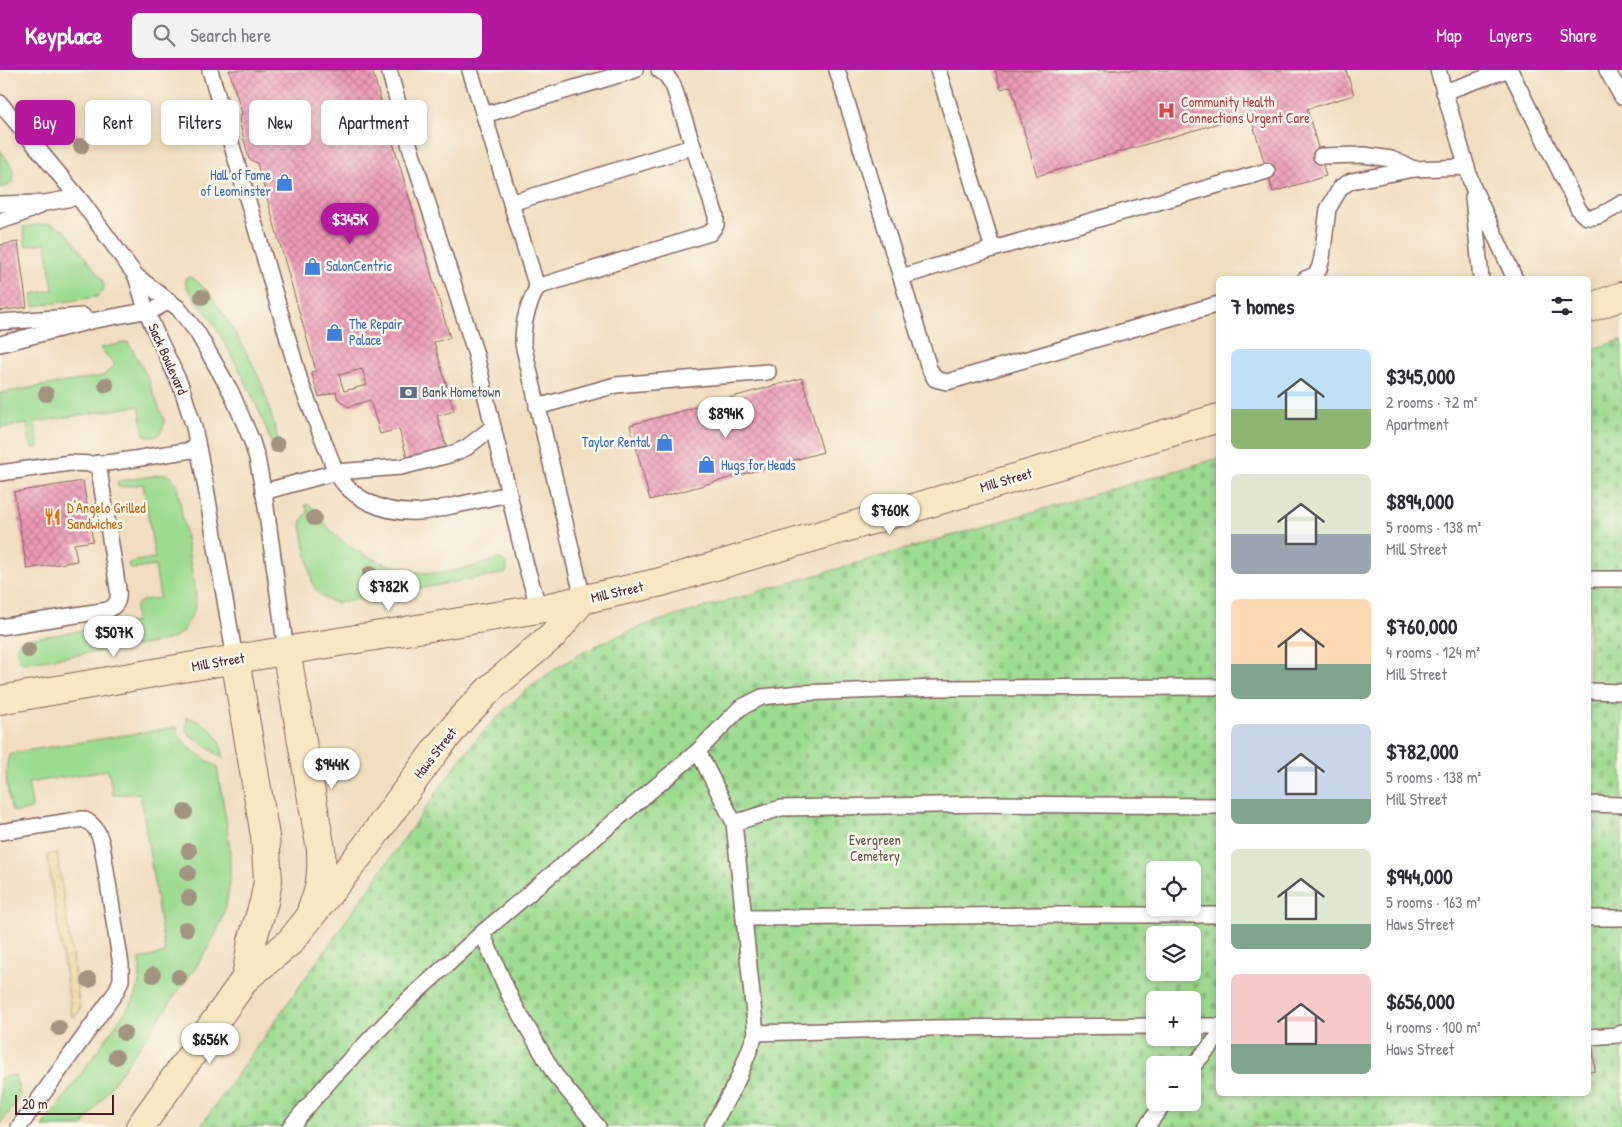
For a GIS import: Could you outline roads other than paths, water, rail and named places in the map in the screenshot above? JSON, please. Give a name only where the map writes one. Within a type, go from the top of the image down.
[{"type":"main road","points":[[1591,307],[1622,296]]},
{"type":"main road","name":"Mill Street","points":[[0,700],[286,650],[539,609],[661,582],[1216,419]]},
{"type":"main road","name":"Haws Street","points":[[140,1127],[246,978],[290,942],[306,923],[462,718],[491,688],[554,635],[583,600]]},
{"type":"main road","name":"Haws Street","points":[[286,650],[322,858],[320,887],[306,923]]},
{"type":"main road","name":"Haws Street","points":[[235,659],[268,858],[268,880],[264,902],[252,941],[246,978]]},
{"type":"lane","points":[[210,70],[301,384],[336,472],[342,482],[354,494],[367,502],[391,510],[408,512],[434,510],[509,494]]},
{"type":"lane","points":[[389,70],[410,147],[476,355],[525,562],[539,609]]},
{"type":"lane","points":[[470,70],[536,288],[527,309],[523,325],[523,344],[583,600]]},
{"type":"lane","points":[[484,114],[635,70]]},
{"type":"lane","points":[[536,288],[710,233],[716,225],[716,216],[673,85],[666,75],[659,70]]},
{"type":"lane","points":[[837,70],[929,368],[935,379],[947,382],[1216,305]]},
{"type":"lane","points":[[938,70],[993,249]]},
{"type":"lane","points":[[1438,70],[1472,185],[1514,276]]},
{"type":"lane","points":[[1444,92],[1508,70],[1579,210],[1588,217],[1599,215],[1622,203]]},
{"type":"lane","points":[[1607,70],[1622,97]]},
{"type":"lane","name":"Sack Boulevard","points":[[0,103],[78,197],[136,276],[146,310],[181,386],[194,427],[235,659]]},
{"type":"lane","points":[[511,203],[692,147]]},
{"type":"lane","points":[[1321,156],[1364,155],[1391,159],[1414,169]]},
{"type":"lane","points":[[1312,276],[1319,269],[1322,258],[1328,209],[1341,187],[1351,181],[1414,169],[1467,167]]},
{"type":"lane","points":[[901,277],[1266,171]]},
{"type":"lane","points":[[1472,185],[1481,276]]},
{"type":"lane","points":[[0,204],[44,203],[78,197]]},
{"type":"lane","points":[[0,221],[44,203]]},
{"type":"lane","points":[[136,276],[178,308],[197,332],[231,392],[251,438],[257,458],[263,492],[286,650]]},
{"type":"lane","points":[[0,344],[108,317],[146,310],[162,305],[168,300]]},
{"type":"lane","points":[[0,322],[89,316],[108,317]]},
{"type":"lane","points":[[537,406],[616,385],[768,372]]},
{"type":"lane","points":[[263,492],[336,472],[401,468],[449,455],[466,448],[493,427]]},
{"type":"lane","points":[[0,473],[70,463],[98,463],[198,449]]},
{"type":"lane","points":[[0,627],[108,610],[117,602],[118,589],[98,463]]},
{"type":"lane","points":[[1591,579],[1622,580]]},
{"type":"lane","points":[[290,1127],[333,1076],[408,1000],[482,933],[698,752],[740,708],[762,697],[800,693],[938,688],[1216,687]]},
{"type":"lane","points":[[1591,691],[1622,692]]},
{"type":"lane","points":[[698,752],[734,823],[756,1033],[738,1080],[712,1127]]},
{"type":"lane","points":[[734,823],[781,808],[986,804],[1216,806]]},
{"type":"lane","points":[[1591,804],[1622,805]]},
{"type":"lane","points":[[0,832],[83,819],[89,821],[94,826],[102,845],[121,965],[121,980],[116,992],[19,1127]]},
{"type":"lane","points":[[745,918],[1216,915]]},
{"type":"lane","points":[[1591,918],[1622,918]]},
{"type":"lane","points":[[482,933],[512,1001],[555,1075],[598,1127]]},
{"type":"lane","points":[[756,1033],[929,1028],[1146,1026]]},
{"type":"lane","points":[[1201,1026],[1216,1026]]},
{"type":"lane","points":[[1591,1037],[1622,1033]]},
{"type":"lane","points":[[1201,1057],[1216,1039]]},
{"type":"lane","points":[[1146,1127],[1158,1111]]},
{"type":"place","name":"Community Health Connections Urgent Care","points":[[1167,110]]},
{"type":"place","name":"Hall of Fame of Leominster","points":[[285,183]]},
{"type":"place","name":"SalonCentric","points":[[312,266]]},
{"type":"place","name":"The Repair Palace","points":[[335,332]]},
{"type":"place","name":"Bank Hometown","points":[[408,392]]},
{"type":"place","name":"Taylor Rental","points":[[664,442]]},
{"type":"place","name":"Hugs for Heads","points":[[707,465]]},
{"type":"place","name":"D'Angelo Grilled Sandwiches","points":[[53,516]]},
{"type":"park label","name":"Evergreen Cemetery","points":[[875,848]]}]
